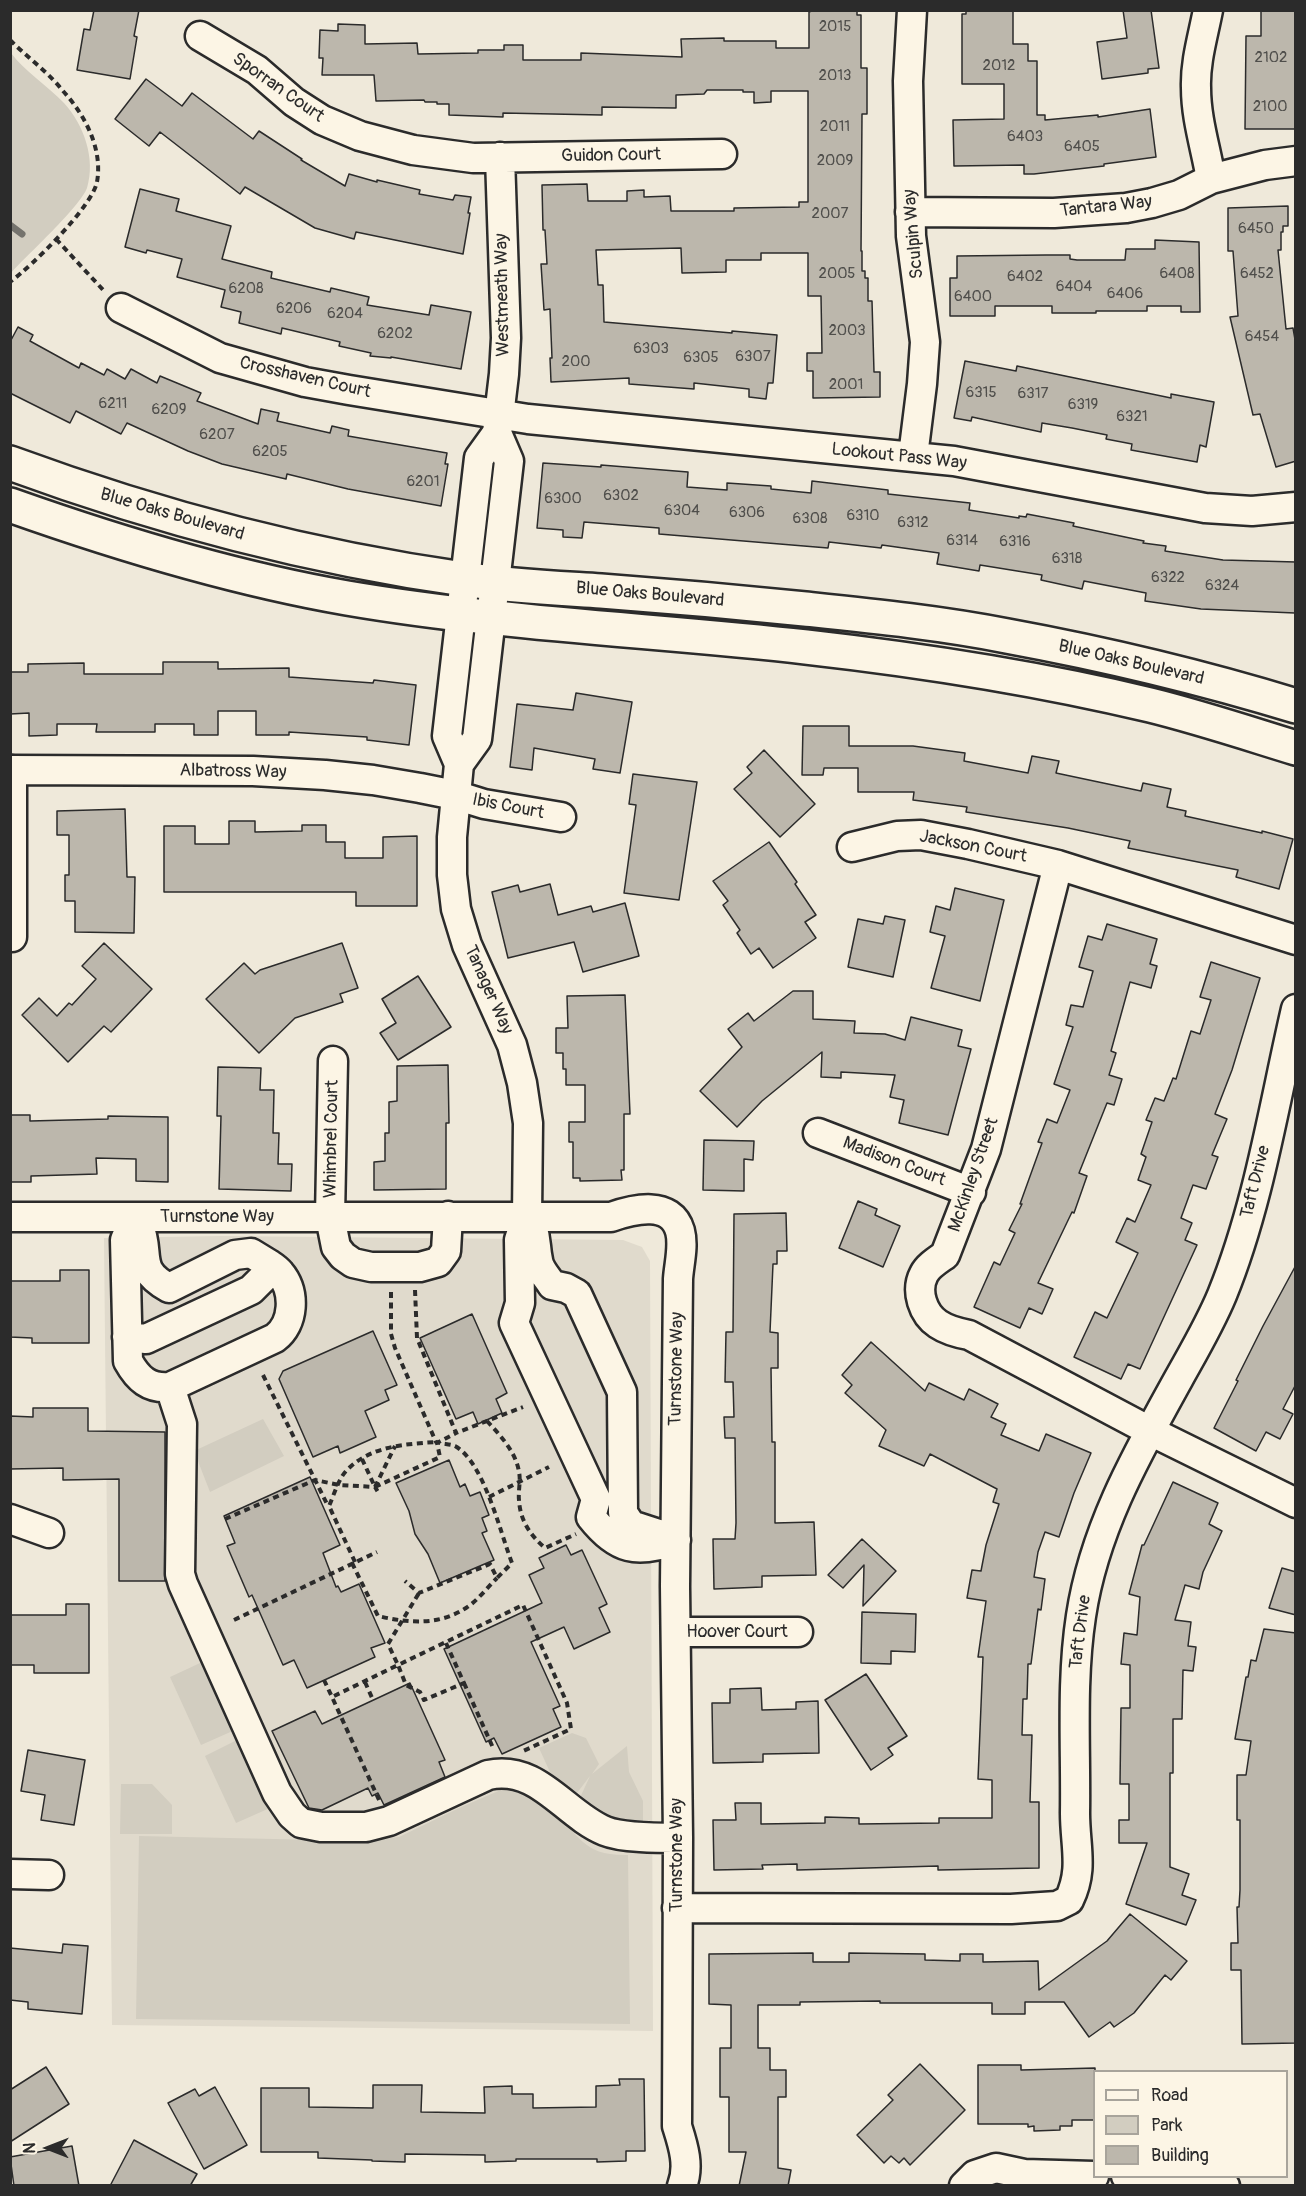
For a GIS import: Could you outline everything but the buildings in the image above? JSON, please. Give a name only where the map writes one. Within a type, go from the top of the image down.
[{"type":"main road","name":"Blue Oaks Boulevard","points":[[10,463],[129,505],[196,524],[357,562],[480,581],[807,609],[1004,635],[1118,659],[1296,706]]},
{"type":"main road","name":"Blue Oaks Boulevard","points":[[10,505],[171,558],[276,584],[348,598],[476,616],[804,647],[975,670],[1152,706],[1296,748]]},
{"type":"street","name":"Sculpin Way","points":[[912,10],[908,81],[910,212],[912,257],[925,342],[913,456]]},
{"type":"street","points":[[1208,10],[1199,54],[1196,87],[1198,111],[1211,179]]},
{"type":"street","name":"Sporran Court","points":[[200,36],[257,70],[294,102],[343,130],[378,142],[413,150],[473,158],[500,157]]},
{"type":"street","name":"Guidon Court","points":[[500,157],[722,154]]},
{"type":"street","name":"Westmeath Way","points":[[476,616],[480,581],[509,461],[498,424],[506,338],[500,157]]},
{"type":"street","name":"Tantara Way","points":[[910,212],[1054,213],[1126,208],[1179,195],[1211,179],[1264,165],[1296,161]]},
{"type":"street","name":"Crosshaven Court","points":[[121,308],[151,321],[203,351],[250,368],[498,424]]},
{"type":"street","name":"Lookout Pass Way","points":[[498,424],[913,456],[989,467],[1205,508],[1252,511],[1296,507]]},
{"type":"street","name":"Tanager Way","points":[[476,616],[447,736],[459,764],[454,795],[452,875],[456,909],[467,945],[512,1045],[522,1083],[528,1123],[527,1216]]},
{"type":"street","points":[[11,770],[12,936]]},
{"type":"street","name":"Albatross Way","points":[[11,770],[289,772],[373,780],[454,795]]},
{"type":"street","name":"Ibis Court","points":[[454,795],[484,804],[561,817]]},
{"type":"street","name":"Jackson Court","points":[[852,847],[897,836],[921,835],[1058,865]]},
{"type":"street","points":[[1058,865],[1296,940]]},
{"type":"street","name":"McKinley Street","points":[[1058,865],[986,1149],[945,1255],[924,1274],[921,1303],[928,1316],[939,1325],[969,1335],[1150,1431],[1296,1503]]},
{"type":"street","name":"Taft Drive","points":[[677,1908],[1011,1909],[1057,1906],[1069,1900],[1079,1873],[1075,1839],[1076,1673],[1081,1614],[1092,1565],[1105,1523],[1119,1491],[1222,1297],[1236,1257],[1259,1171],[1296,1009]]},
{"type":"street","name":"Whimbrel Court","points":[[333,1061],[330,1217],[336,1247],[353,1263],[371,1267],[420,1267],[438,1262],[446,1251],[448,1216]]},
{"type":"street","name":"Madison Court","points":[[818,1133],[971,1192]]},
{"type":"street","name":"Turnstone Way","points":[[10,1217],[611,1217],[628,1211],[646,1209],[662,1211],[674,1219],[680,1232],[676,1540],[677,2126],[686,2170],[682,2186]]},
{"type":"street","points":[[527,1216],[537,1240],[538,1261],[552,1285]]},
{"type":"street","points":[[527,1216],[519,1240],[520,1303],[514,1323],[608,1498]]},
{"type":"street","points":[[135,1217],[144,1238],[144,1260],[154,1280],[169,1288]]},
{"type":"street","points":[[126,1307],[235,1255],[251,1253],[280,1273],[289,1291],[289,1323],[284,1332],[275,1338],[170,1387],[151,1386],[136,1376],[128,1361],[126,1307],[125,1240],[135,1217]]},
{"type":"street","points":[[127,1337],[146,1340],[251,1290],[264,1277],[269,1264]]},
{"type":"street","points":[[520,1303],[535,1292],[552,1285],[578,1294],[622,1392],[608,1498],[591,1517],[603,1531],[624,1545],[654,1548],[676,1540]]},
{"type":"street","points":[[170,1387],[182,1424],[180,1574],[183,1584],[277,1793],[292,1815],[301,1823],[311,1826],[366,1827],[379,1825],[497,1773],[520,1777],[543,1786],[603,1830],[626,1835],[678,1838]]},
{"type":"street","points":[[10,1520],[49,1533]]},
{"type":"street","name":"Hoover Court","points":[[677,1632],[798,1632]]},
{"type":"street","points":[[10,1874],[49,1875]]},
{"type":"street","points":[[964,2186],[975,2175],[996,2168],[1024,2174],[1093,2176]]},
{"type":"street","points":[[1154,2178],[1225,2186]]},
{"type":"path","points":[[10,40],[63,90],[87,124],[98,157],[97,184],[86,204],[56,240],[10,282]]},
{"type":"path","points":[[56,240],[121,308]]},
{"type":"path","points":[[225,1519],[315,1480],[339,1485],[375,1487],[440,1457],[437,1443],[394,1348],[391,1334],[391,1285]]},
{"type":"path","points":[[415,1286],[417,1338],[456,1433]]},
{"type":"path","points":[[263,1375],[329,1506],[378,1616],[425,1623],[444,1618],[466,1608],[512,1563],[489,1497],[473,1462],[454,1446],[437,1443],[389,1446],[347,1469],[329,1506]]},
{"type":"path","points":[[437,1443],[456,1433],[523,1407]]},
{"type":"path","points":[[488,1421],[510,1449],[519,1472],[519,1502],[523,1521],[545,1548],[581,1532]]},
{"type":"path","points":[[375,1487],[394,1446]]},
{"type":"path","points":[[362,1460],[378,1492]]},
{"type":"path","points":[[489,1497],[549,1467]]},
{"type":"path","points":[[234,1620],[377,1552]]},
{"type":"path","points":[[464,1683],[424,1700],[420,1692],[406,1685],[388,1644],[419,1593],[490,1564],[497,1578]]},
{"type":"path","points":[[405,1581],[419,1593]]},
{"type":"path","points":[[332,1697],[523,1605],[567,1703],[571,1729],[518,1753]]},
{"type":"path","points":[[446,1642],[495,1752]]},
{"type":"path","points":[[324,1680],[382,1806]]},
{"type":"path","points":[[364,1682],[374,1700]]},
{"type":"shaded area","points":[[221,1236],[623,1240],[642,1247],[650,1261],[653,2031],[112,2025],[104,1238]]},
{"type":"green space","points":[[11,53],[71,112],[86,143],[90,166],[87,188],[74,207],[11,273]]},
{"type":"green space","points":[[263,1419],[284,1456],[210,1492],[194,1451]]},
{"type":"green space","points":[[213,1657],[244,1726],[201,1745],[170,1677]]},
{"type":"green space","points":[[572,1733],[586,1738],[599,1764],[592,1774],[627,1746],[629,1772],[643,1801],[643,1830],[617,1831],[578,1802],[590,1776],[570,1802],[560,1794],[539,1748]]},
{"type":"green space","points":[[247,1735],[279,1804],[236,1823],[205,1756]]},
{"type":"green space","points":[[121,1784],[152,1784],[172,1805],[172,1834],[120,1834]]},
{"type":"green space","points":[[503,1789],[539,1801],[591,1848],[600,1852],[628,1855],[630,2024],[136,2019],[139,1836],[364,1841],[399,1837]]},
{"type":"waterway","points":[[10,225],[22,234]]}]
